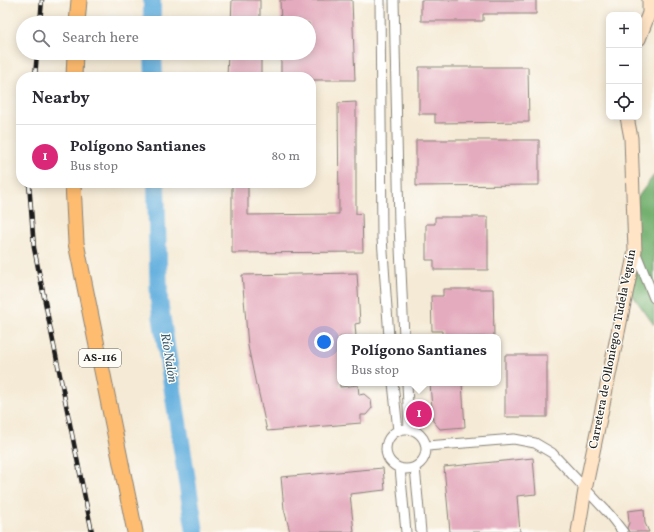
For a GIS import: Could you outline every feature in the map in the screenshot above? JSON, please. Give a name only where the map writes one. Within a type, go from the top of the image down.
[{"type":"main road","points":[[78,16],[80,0]]},
{"type":"main road","points":[[74,72],[75,60]]},
{"type":"main road","name":"AS-116","points":[[72,188],[76,243],[135,532]]},
{"type":"street","points":[[380,0],[382,238],[389,334]]},
{"type":"street","points":[[394,0],[399,225],[404,334]]},
{"type":"street","points":[[642,32],[649,12],[649,0]]},
{"type":"street","name":"Carretera de Olloniego a Tudela Veguín","points":[[578,532],[585,490],[634,251],[631,138],[628,120]]},
{"type":"street","points":[[634,251],[654,298]]},
{"type":"street","points":[[393,386],[398,431]]},
{"type":"street","points":[[407,386],[409,428]]},
{"type":"street","points":[[409,428],[416,430],[422,435],[427,446],[424,460],[415,467],[404,469],[391,462],[386,452],[386,445],[390,436],[395,431],[409,428]]},
{"type":"street","points":[[427,446],[514,439],[535,443],[552,453],[609,514],[623,532]]},
{"type":"street","points":[[415,467],[421,532]]},
{"type":"street","points":[[400,468],[406,532]]},
{"type":"green space","points":[[654,175],[654,325],[624,283],[635,201]]},
{"type":"building","points":[[232,0],[260,0],[260,16],[231,16]]},
{"type":"building","points":[[280,0],[352,0],[355,80],[316,80],[316,72],[281,72],[281,60],[316,60],[316,16],[281,16]]},
{"type":"building","points":[[421,0],[536,0],[536,14],[483,14],[483,21],[421,21]]},
{"type":"building","points":[[228,60],[261,60],[261,72],[227,72]]},
{"type":"building","points":[[419,67],[528,67],[529,122],[435,123],[435,114],[419,114]]},
{"type":"building","points":[[356,102],[356,214],[362,213],[363,252],[232,253],[232,188],[248,188],[248,215],[339,214],[338,103]]},
{"type":"building","points":[[416,140],[539,140],[539,185],[416,186]]},
{"type":"building","points":[[435,217],[488,217],[488,270],[434,270],[434,260],[426,260],[426,224],[435,224]]},
{"type":"building","points":[[357,273],[360,323],[355,324],[356,334],[337,334],[337,386],[358,386],[359,395],[364,394],[371,400],[372,408],[366,415],[361,415],[361,423],[267,431],[248,346],[242,275]]},
{"type":"building","points":[[443,289],[493,289],[494,334],[442,334],[442,331],[432,331],[431,296],[443,296]]},
{"type":"building","points":[[505,355],[547,355],[547,417],[505,417]]},
{"type":"building","points":[[430,386],[462,386],[465,427],[440,429],[433,421]]},
{"type":"building","points":[[533,458],[536,494],[517,496],[520,532],[450,532],[444,467]]},
{"type":"building","points":[[383,468],[385,490],[350,494],[354,532],[290,532],[284,509],[281,477]]},
{"type":"building","points":[[644,509],[645,523],[649,532],[629,532],[627,528],[629,523],[628,511]]},
{"type":"waterway","name":"Río Nalón","points":[[152,0],[152,16]]},
{"type":"waterway","name":"Río Nalón","points":[[153,60],[154,72]]},
{"type":"waterway","name":"Río Nalón","points":[[156,188],[159,301],[195,532]]},
{"type":"railway","points":[[41,16],[42,0]]},
{"type":"railway","points":[[35,72],[36,60]]},
{"type":"railway","points":[[29,188],[34,248],[92,532]]},
{"type":"place","name":"Polígono Santianes","points":[[419,414]]}]
